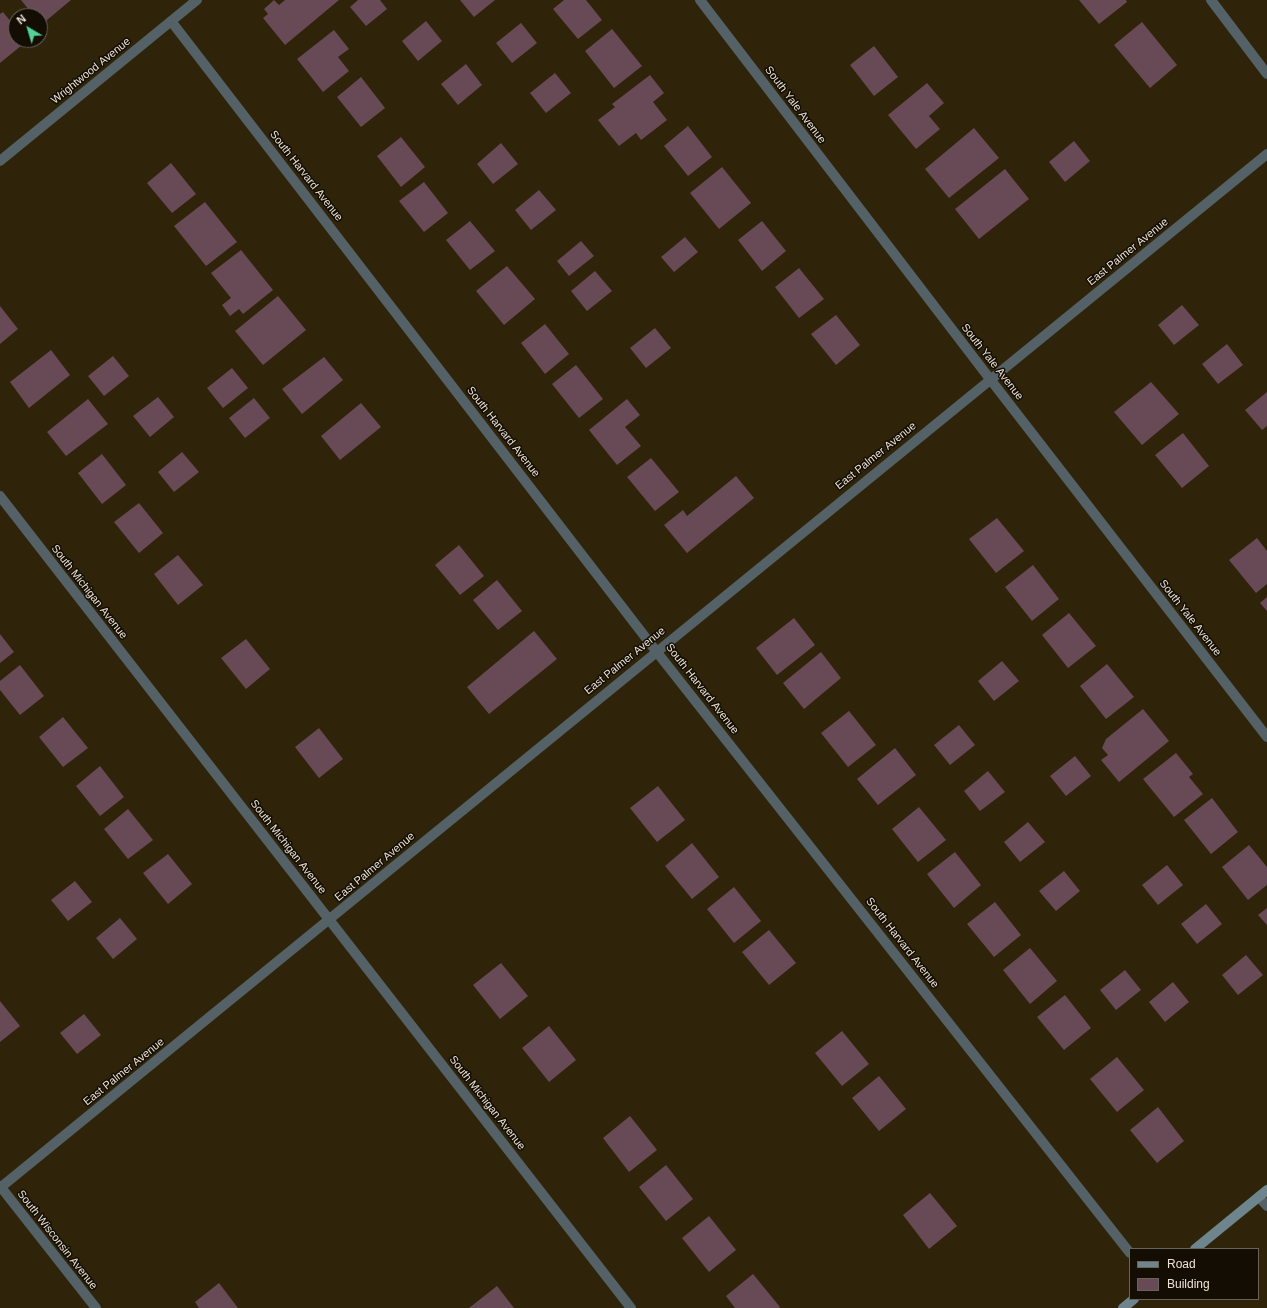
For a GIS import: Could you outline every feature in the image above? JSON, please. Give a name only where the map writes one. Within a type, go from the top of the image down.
[{"type":"street","name":"Wrightwood Avenue","points":[[0,161],[197,0]]},
{"type":"street","name":"South Yale Avenue","points":[[700,0],[990,379],[1267,736]]},
{"type":"street","points":[[1211,0],[1267,74]]},
{"type":"street","name":"South Harvard Avenue","points":[[171,21],[656,650],[1129,1252]]},
{"type":"street","name":"East Palmer Avenue","points":[[0,1187],[330,920],[656,650],[1267,154]]},
{"type":"street","name":"South Michigan Avenue","points":[[0,496],[631,1308]]},
{"type":"street","name":"South Wisconsin Avenue","points":[[0,1187],[96,1308]]},
{"type":"street","points":[[1196,1248],[1263,1194],[1267,1206]]},
{"type":"street","points":[[1123,1308],[1133,1300]]},
{"type":"building","points":[[21,0],[71,0],[48,19],[48,8],[28,8]]},
{"type":"building","points":[[274,0],[279,5],[285,0],[339,0],[285,45],[263,18],[268,14],[264,9]]},
{"type":"building","points":[[358,0],[380,0],[387,9],[366,26],[350,7]]},
{"type":"building","points":[[460,0],[495,0],[474,17]]},
{"type":"building","points":[[564,0],[586,0],[602,20],[578,39],[553,9]]},
{"type":"building","points":[[1079,0],[1126,0],[1127,2],[1099,24]]},
{"type":"building","points":[[3,12],[8,18],[8,48],[18,48],[0,63],[0,14]]},
{"type":"building","points":[[426,21],[442,41],[418,61],[402,41]]},
{"type":"building","points":[[1142,22],[1177,65],[1150,88],[1114,45]]},
{"type":"building","points":[[521,23],[537,43],[512,63],[496,43]]},
{"type":"building","points":[[612,29],[642,66],[614,88],[585,51]]},
{"type":"building","points":[[334,30],[349,49],[338,57],[349,71],[323,92],[297,59]]},
{"type":"building","points":[[874,46],[898,77],[874,96],[850,65]]},
{"type":"building","points":[[466,64],[482,85],[458,105],[441,84]]},
{"type":"building","points":[[555,73],[571,93],[546,113],[530,93]]},
{"type":"building","points":[[650,75],[664,93],[653,102],[667,120],[641,140],[636,133],[619,146],[598,120],[615,107],[612,104]]},
{"type":"building","points":[[361,77],[385,108],[361,127],[337,97]]},
{"type":"building","points":[[927,83],[944,103],[929,116],[940,129],[916,149],[888,115]]},
{"type":"building","points":[[688,126],[712,157],[688,176],[664,146]]},
{"type":"building","points":[[974,128],[999,158],[949,198],[925,169]]},
{"type":"building","points":[[401,137],[425,167],[401,187],[377,156]]},
{"type":"building","points":[[1074,141],[1090,161],[1065,182],[1049,162]]},
{"type":"building","points":[[501,143],[518,164],[493,184],[477,164]]},
{"type":"building","points":[[171,163],[196,194],[172,213],[147,183]]},
{"type":"building","points":[[722,167],[751,203],[719,229],[690,193]]},
{"type":"building","points":[[1005,169],[1029,199],[979,239],[955,209]]},
{"type":"building","points":[[424,182],[448,213],[424,232],[399,201]]},
{"type":"building","points":[[539,190],[556,210],[531,230],[515,210]]},
{"type":"building","points":[[205,202],[237,242],[206,266],[174,226]]},
{"type":"building","points":[[470,221],[495,251],[470,270],[446,240]]},
{"type":"building","points":[[762,221],[786,251],[762,271],[738,240]]},
{"type":"building","points":[[685,237],[698,252],[674,272],[661,257]]},
{"type":"building","points":[[581,241],[594,256],[569,276],[557,261]]},
{"type":"building","points":[[241,250],[273,290],[243,314],[239,309],[230,316],[222,305],[231,298],[211,273]]},
{"type":"building","points":[[507,266],[535,299],[504,325],[476,291]]},
{"type":"building","points":[[799,268],[824,299],[799,318],[775,287]]},
{"type":"building","points":[[595,271],[612,291],[587,311],[571,291]]},
{"type":"building","points":[[278,296],[306,330],[263,365],[235,331]]},
{"type":"building","points":[[1182,305],[1199,325],[1174,345],[1158,325]]},
{"type":"building","points":[[0,306],[18,329],[0,344]]},
{"type":"building","points":[[836,315],[860,345],[836,365],[811,334]]},
{"type":"building","points":[[545,324],[569,354],[545,374],[521,343]]},
{"type":"building","points":[[655,328],[671,348],[646,368],[630,348]]},
{"type":"building","points":[[1227,344],[1243,365],[1218,384],[1202,364]]},
{"type":"building","points":[[51,350],[70,375],[29,408],[10,382]]},
{"type":"building","points":[[113,356],[129,376],[104,396],[88,376]]},
{"type":"building","points":[[324,357],[343,380],[302,414],[282,389]]},
{"type":"building","points":[[576,365],[603,399],[579,418],[552,384]]},
{"type":"building","points":[[232,368],[248,388],[223,408],[207,388]]},
{"type":"building","points":[[1151,382],[1179,414],[1142,445],[1114,412]]},
{"type":"building","points":[[1267,392],[1267,426],[1262,430],[1245,410]]},
{"type":"building","points":[[158,397],[174,417],[150,437],[133,416]]},
{"type":"building","points":[[254,398],[270,418],[245,438],[229,418]]},
{"type":"building","points":[[88,399],[108,424],[66,456],[47,432]]},
{"type":"building","points":[[627,399],[640,415],[625,427],[641,446],[617,465],[589,430]]},
{"type":"building","points":[[361,403],[381,427],[340,460],[321,436]]},
{"type":"building","points":[[1183,433],[1209,466],[1182,488],[1155,455]]},
{"type":"building","points":[[182,452],[199,472],[174,492],[158,472]]},
{"type":"building","points":[[102,454],[126,485],[102,504],[78,473]]},
{"type":"building","points":[[651,458],[679,492],[655,511],[627,477]]},
{"type":"building","points":[[736,476],[754,498],[687,553],[664,525],[683,510],[687,516]]},
{"type":"building","points":[[139,503],[163,533],[139,553],[114,522]]},
{"type":"building","points":[[997,518],[1024,551],[996,573],[969,539]]},
{"type":"building","points":[[1257,538],[1267,551],[1267,584],[1256,593],[1229,560]]},
{"type":"building","points":[[459,545],[484,576],[460,595],[435,565]]},
{"type":"building","points":[[178,555],[203,585],[178,605],[154,574]]},
{"type":"building","points":[[1033,565],[1059,599],[1032,621],[1005,587]]},
{"type":"building","points":[[497,580],[522,611],[498,630],[473,600]]},
{"type":"building","points":[[1267,597],[1267,611],[1260,603]]},
{"type":"building","points":[[1069,613],[1096,646],[1068,668],[1042,635]]},
{"type":"building","points":[[794,618],[815,645],[777,675],[756,648]]},
{"type":"building","points":[[534,631],[557,659],[489,714],[467,687]]},
{"type":"building","points":[[0,634],[14,652],[0,663]]},
{"type":"building","points":[[246,639],[270,669],[246,689],[221,658]]},
{"type":"building","points":[[821,652],[841,678],[804,709],[783,683]]},
{"type":"building","points":[[1002,661],[1019,681],[994,701],[978,681]]},
{"type":"building","points":[[1107,664],[1134,697],[1106,719],[1080,686]]},
{"type":"building","points":[[20,665],[44,696],[20,715],[0,690],[0,681]]},
{"type":"building","points":[[1143,709],[1169,741],[1119,782],[1101,760],[1108,755],[1102,748],[1106,739]]},
{"type":"building","points":[[849,711],[876,745],[848,767],[821,733]]},
{"type":"building","points":[[63,717],[88,748],[63,767],[39,737]]},
{"type":"building","points":[[959,725],[975,745],[950,765],[934,745]]},
{"type":"building","points":[[319,728],[343,759],[319,778],[295,747]]},
{"type":"building","points":[[895,748],[916,775],[878,805],[857,779]]},
{"type":"building","points":[[1176,753],[1193,774],[1189,777],[1203,794],[1174,817],[1143,779]]},
{"type":"building","points":[[1075,756],[1091,776],[1066,796],[1050,776]]},
{"type":"building","points":[[100,766],[124,797],[100,816],[76,786]]},
{"type":"building","points":[[988,771],[1005,792],[980,811],[964,791]]},
{"type":"building","points":[[658,786],[685,820],[657,842],[630,808]]},
{"type":"building","points":[[1212,798],[1238,832],[1211,854],[1184,820]]},
{"type":"building","points":[[919,807],[946,840],[918,862],[892,829]]},
{"type":"building","points":[[128,809],[153,840],[128,859],[104,829]]},
{"type":"building","points":[[1028,822],[1045,842],[1020,862],[1004,842]]},
{"type":"building","points":[[692,843],[719,877],[692,899],[665,866]]},
{"type":"building","points":[[1249,845],[1267,867],[1267,885],[1248,900],[1222,867]]},
{"type":"building","points":[[955,852],[981,885],[954,908],[927,874]]},
{"type":"building","points":[[168,854],[192,884],[168,904],[143,873]]},
{"type":"building","points":[[1167,865],[1183,885],[1158,905],[1142,885]]},
{"type":"building","points":[[1064,871],[1080,891],[1056,911],[1039,891]]},
{"type":"building","points":[[75,881],[92,902],[68,921],[51,900]]},
{"type":"building","points":[[734,887],[761,921],[734,943],[707,909]]},
{"type":"building","points":[[995,902],[1021,935],[994,957],[967,924]]},
{"type":"building","points":[[1206,904],[1222,924],[1197,944],[1181,924]]},
{"type":"building","points":[[1267,908],[1267,925],[1258,915]]},
{"type":"building","points":[[120,918],[137,939],[113,959],[96,938]]},
{"type":"building","points":[[769,930],[796,963],[769,985],[742,952]]},
{"type":"building","points":[[1030,948],[1057,981],[1030,1004],[1003,970]]},
{"type":"building","points":[[1246,955],[1263,975],[1238,995],[1222,975]]},
{"type":"building","points":[[501,963],[528,996],[500,1019],[473,985]]},
{"type":"building","points":[[1125,970],[1141,990],[1116,1010],[1100,990]]},
{"type":"building","points":[[1173,982],[1189,1002],[1165,1022],[1149,1002]]},
{"type":"building","points":[[1065,995],[1091,1028],[1064,1050],[1037,1017]]},
{"type":"building","points":[[0,1001],[20,1026],[0,1042]]},
{"type":"building","points":[[84,1014],[101,1035],[77,1054],[60,1033]]},
{"type":"building","points":[[549,1026],[576,1060],[549,1082],[522,1048]]},
{"type":"building","points":[[842,1031],[869,1064],[842,1086],[815,1053]]},
{"type":"building","points":[[1117,1057],[1144,1090],[1117,1112],[1090,1079]]},
{"type":"building","points":[[879,1076],[906,1109],[879,1131],[852,1098]]},
{"type":"building","points":[[1158,1107],[1184,1141],[1157,1163],[1130,1130]]},
{"type":"building","points":[[630,1116],[657,1150],[629,1172],[603,1138]]},
{"type":"building","points":[[666,1165],[693,1199],[666,1221],[639,1187]]},
{"type":"building","points":[[930,1193],[957,1226],[929,1249],[903,1215]]},
{"type":"building","points":[[709,1216],[736,1250],[709,1272],[682,1238]]},
{"type":"building","points":[[753,1274],[780,1307],[779,1308],[735,1308],[726,1296]]},
{"type":"building","points":[[219,1283],[238,1308],[199,1308],[195,1302]]},
{"type":"building","points":[[497,1286],[514,1308],[469,1308]]}]
